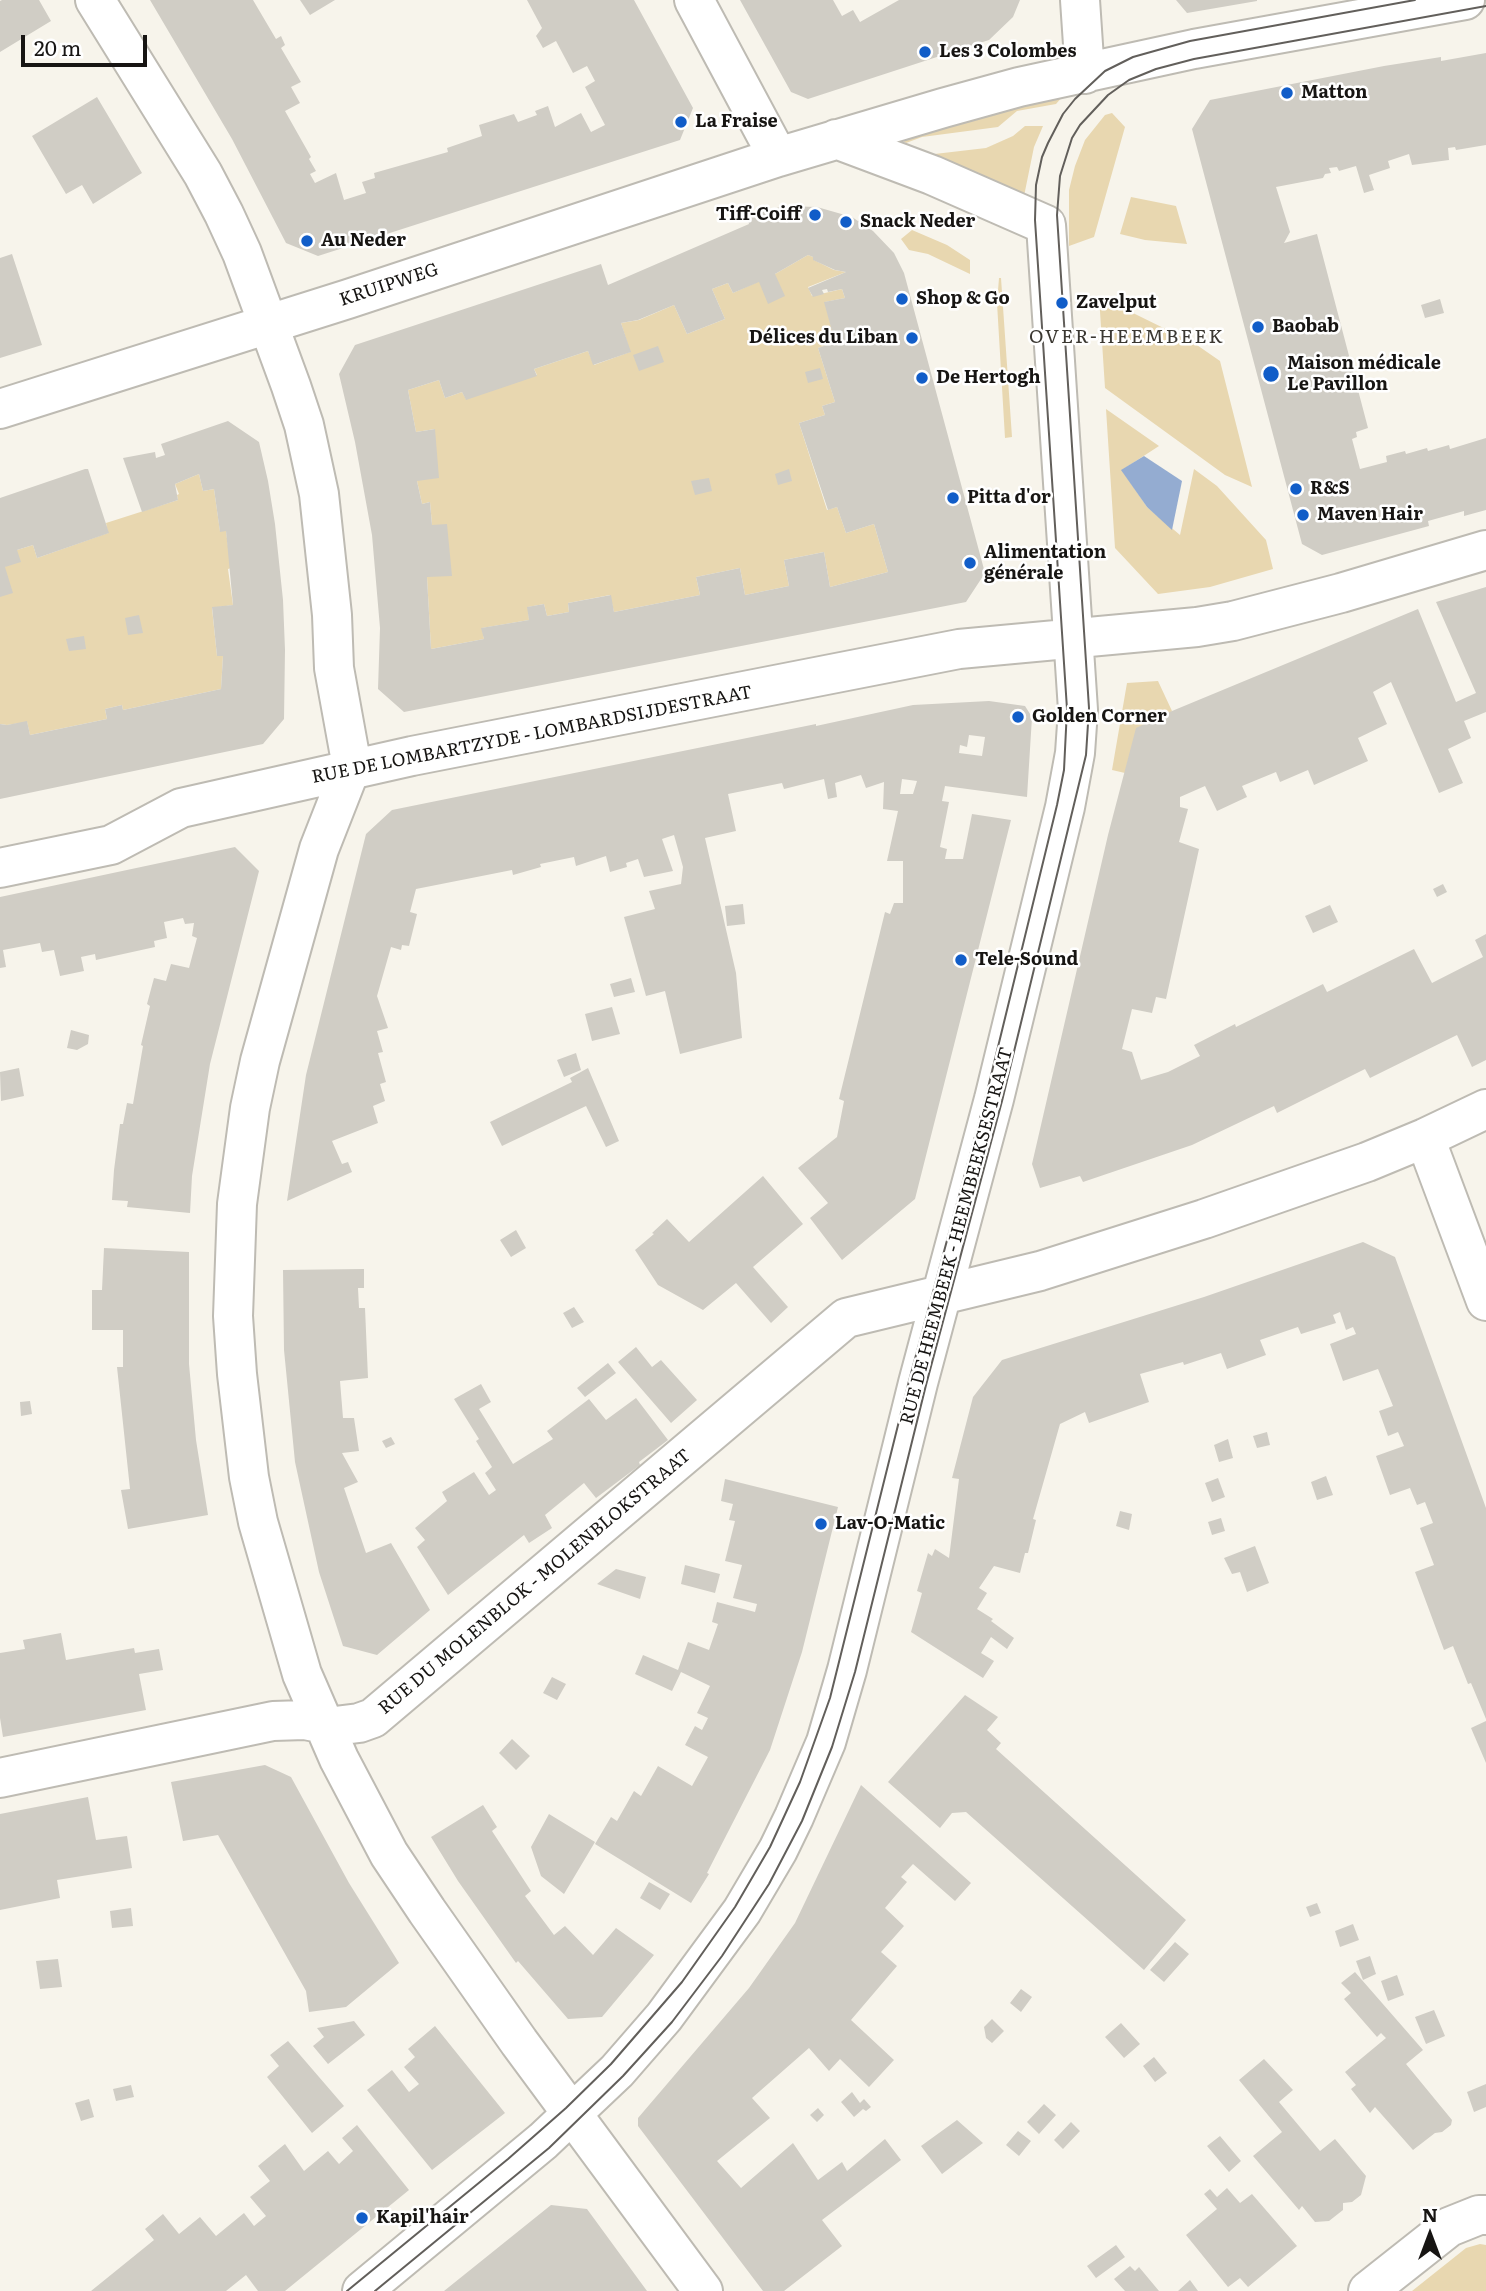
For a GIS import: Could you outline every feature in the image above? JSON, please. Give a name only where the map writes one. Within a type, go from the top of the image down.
[{"type":"street","points":[[95,0],[203,174],[224,214],[242,253],[304,425],[320,494],[330,591],[334,667],[351,756],[350,770],[319,849],[260,1062],[243,1156],[234,1259],[233,1316],[249,1477],[279,1598],[302,1674],[323,1724],[355,1793],[389,1854],[572,2115],[703,2291]]},
{"type":"street","points":[[694,0],[778,157]]},
{"type":"street","points":[[1080,0],[1085,74]]},
{"type":"street","name":"KRUIPWEG","points":[[0,409],[268,325],[836,139],[1019,88],[1194,49],[1465,0]]},
{"type":"street","name":"RUE DE HEEMBEEK - HEEMBEEKSESTRAAT","points":[[362,2291],[524,2158],[572,2115],[639,2046],[714,1951],[762,1880],[799,1807],[826,1742],[844,1680],[994,1099],[1065,807],[1077,728],[1046,225],[932,175],[836,139]]},
{"type":"street","name":"RUE DE LOMBARTZYDE - LOMBARDSIJDESTRAAT","points":[[0,868],[111,845],[181,808],[350,770],[959,649],[1233,621],[1341,593],[1486,550]]},
{"type":"street","name":"RUE DU MOLENBLOK - MOLENBLOKSTRAAT","points":[[0,1778],[274,1721],[305,1720],[348,1725],[373,1718],[846,1318],[1040,1271],[1204,1219],[1367,1162],[1425,1139],[1486,1109]]},
{"type":"street","points":[[1425,1139],[1486,1301]]},
{"type":"street","points":[[1368,2291],[1449,2227],[1479,2215],[1486,2215]]},
{"type":"shaded area","points":[[1063,96],[1056,104],[1017,111],[998,127],[922,137],[906,143],[900,139],[962,119]]},
{"type":"shaded area","points":[[1112,113],[1125,127],[1094,237],[1069,246],[1069,190],[1075,166],[1085,140],[1105,115]]},
{"type":"shaded area","points":[[1025,126],[1043,126],[1034,147],[1023,201],[926,155],[986,148],[1013,136]]},
{"type":"shaded area","points":[[1131,197],[1176,206],[1187,244],[1145,240],[1120,234]]},
{"type":"shaded area","points":[[912,230],[947,245],[970,260],[970,274],[928,254],[909,250],[901,239]]},
{"type":"shaded area","points":[[808,255],[834,270],[846,272],[808,287],[812,296],[842,289],[845,298],[825,302],[835,342],[818,348],[835,402],[822,406],[825,415],[799,423],[827,510],[837,507],[846,533],[874,524],[888,572],[830,587],[824,552],[784,560],[789,586],[745,595],[740,568],[696,577],[700,595],[614,612],[610,595],[568,603],[569,612],[547,616],[544,604],[528,607],[529,620],[482,628],[484,639],[431,649],[427,577],[432,525],[430,502],[422,504],[417,481],[435,429],[416,432],[408,390],[439,380],[445,398],[462,392],[466,399],[537,375],[534,369],[588,351],[594,365],[630,352],[621,323],[639,320],[674,305],[687,334],[725,319],[712,289],[728,283],[733,293]]},
{"type":"shaded area","points":[[999,278],[1012,437],[1005,438],[997,303]]},
{"type":"shaded area","points":[[1099,296],[1105,296],[1194,343],[1220,361],[1252,487],[1225,475],[1105,388]]},
{"type":"shaded area","points":[[1106,409],[1159,446],[1122,470],[1147,507],[1180,535],[1194,469],[1217,486],[1266,540],[1273,569],[1210,587],[1158,594],[1115,548]]},
{"type":"shaded area","points":[[199,474],[203,491],[214,489],[220,531],[226,531],[231,568],[228,569],[233,605],[212,608],[217,656],[223,656],[221,689],[123,710],[122,705],[105,709],[107,719],[30,735],[27,722],[0,724],[0,597],[5,567],[17,550],[33,545],[37,558],[108,533],[106,523],[178,500],[175,484]]},
{"type":"shaded area","points":[[1158,681],[1172,711],[1125,773],[1112,770],[1127,683]]},
{"type":"shaded area","points":[[1486,2245],[1486,2291],[1412,2291],[1466,2248]]},
{"type":"water","points":[[1144,456],[1182,481],[1172,530],[1147,507],[1121,470]]},
{"type":"building","points":[[2,0],[39,0],[51,21],[0,52]]},
{"type":"building","points":[[150,0],[253,0],[276,39],[281,36],[285,45],[281,48],[301,82],[291,87],[300,103],[285,111],[311,157],[309,159],[316,171],[310,174],[315,183],[336,173],[344,200],[366,193],[362,182],[375,178],[374,173],[448,152],[447,148],[482,136],[479,125],[514,114],[518,122],[537,115],[535,111],[548,106],[555,127],[581,113],[591,132],[605,125],[585,87],[595,81],[587,66],[573,73],[556,41],[543,48],[536,36],[542,28],[527,0],[634,0],[693,108],[680,140],[318,256],[286,243],[232,139]]},
{"type":"building","points":[[300,0],[335,0],[310,15]]},
{"type":"building","points":[[740,0],[833,0],[842,16],[853,10],[860,22],[899,0],[1020,0],[1013,17],[989,40],[808,99],[791,92]]},
{"type":"building","points":[[1176,0],[1257,0],[1257,1],[1187,13]]},
{"type":"building","points":[[1486,53],[1486,145],[1456,150],[1455,147],[1448,148],[1449,160],[1412,165],[1409,154],[1388,161],[1390,168],[1369,175],[1374,190],[1364,193],[1356,166],[1339,171],[1337,167],[1329,168],[1331,173],[1325,174],[1323,178],[1276,187],[1290,232],[1284,243],[1317,234],[1368,428],[1356,432],[1357,437],[1352,439],[1360,469],[1387,462],[1386,456],[1405,451],[1406,454],[1427,448],[1428,451],[1449,445],[1450,449],[1486,438],[1486,510],[1464,516],[1464,511],[1428,521],[1429,526],[1322,555],[1302,544],[1192,129],[1210,100],[1384,66],[1441,57],[1441,61]]},
{"type":"building","points":[[97,97],[142,173],[93,204],[82,185],[66,194],[32,136]]},
{"type":"building","points":[[784,206],[817,207],[852,217],[873,231],[894,253],[904,273],[985,573],[966,602],[404,712],[378,689],[380,628],[372,535],[339,374],[355,345],[601,264],[608,285],[749,224],[747,216]],"holes":[[[808,255],[813,257],[813,260],[846,272],[808,288],[813,297],[824,294],[822,290],[827,289],[828,292],[842,289],[845,298],[824,302],[835,342],[818,348],[835,402],[822,406],[825,415],[799,423],[828,510],[837,507],[846,533],[874,524],[888,572],[830,587],[824,552],[784,560],[789,586],[745,595],[740,568],[696,577],[700,595],[614,612],[611,595],[568,603],[569,612],[547,616],[544,604],[527,607],[529,620],[481,628],[484,639],[431,649],[427,577],[452,576],[447,524],[432,525],[430,502],[422,504],[417,481],[439,478],[435,429],[416,432],[408,390],[439,380],[445,398],[462,392],[466,400],[537,376],[534,369],[588,351],[593,365],[631,352],[621,323],[638,320],[674,305],[687,334],[725,319],[712,289],[728,283],[733,293],[759,282],[768,304],[785,296],[775,274]]]},
{"type":"building","points":[[12,254],[42,345],[0,358],[0,258]]},
{"type":"building","points":[[1440,299],[1444,313],[1425,318],[1421,305]]},
{"type":"building","points":[[658,346],[664,362],[639,371],[633,355]]},
{"type":"building","points":[[820,368],[823,379],[808,383],[805,372]]},
{"type":"building","points":[[228,421],[259,442],[268,481],[283,600],[284,719],[263,744],[0,799],[0,724],[27,721],[30,735],[107,719],[105,709],[122,705],[123,710],[221,689],[223,656],[217,656],[212,607],[233,605],[226,531],[220,532],[214,489],[203,491],[199,474],[175,484],[178,500],[142,512],[123,458],[155,452],[156,458],[165,455],[161,444]]},
{"type":"building","points":[[88,469],[109,533],[37,558],[33,545],[17,550],[21,562],[5,567],[13,593],[0,597],[0,498]]},
{"type":"building","points":[[789,469],[792,481],[778,485],[775,474]]},
{"type":"building","points":[[709,478],[712,491],[695,495],[691,481]]},
{"type":"building","points":[[1486,587],[1486,712],[1464,721],[1471,738],[1448,749],[1463,783],[1439,793],[1391,682],[1373,692],[1387,724],[1358,738],[1368,761],[1314,785],[1308,770],[1280,782],[1276,772],[1242,786],[1247,797],[1217,811],[1205,786],[1180,797],[1180,807],[1188,809],[1179,842],[1199,849],[1166,999],[1156,997],[1152,1013],[1132,1009],[1122,1049],[1132,1052],[1141,1080],[1168,1072],[1200,1056],[1194,1045],[1235,1024],[1236,1027],[1323,984],[1327,992],[1414,949],[1432,983],[1483,957],[1475,940],[1486,934],[1486,1060],[1472,1067],[1457,1035],[1370,1078],[1365,1069],[1277,1113],[1274,1106],[1192,1145],[1083,1182],[1080,1176],[1040,1188],[1032,1164],[1108,835],[1136,728],[1418,609],[1456,702],[1476,693],[1436,602]]},
{"type":"building","points":[[139,615],[143,633],[128,635],[125,618]]},
{"type":"building","points":[[84,636],[86,649],[69,651],[66,639]]},
{"type":"building","points":[[989,701],[1025,706],[1032,717],[1027,797],[945,786],[942,801],[949,802],[940,847],[947,849],[945,859],[963,859],[972,814],[1011,820],[915,1199],[842,1260],[810,1218],[828,1203],[798,1168],[837,1137],[844,1101],[839,1099],[885,912],[890,914],[894,903],[903,903],[903,861],[887,861],[898,811],[883,809],[884,782],[866,788],[861,775],[835,783],[837,797],[828,799],[824,779],[784,789],[782,783],[728,794],[736,831],[705,838],[736,973],[742,1038],[680,1054],[665,991],[646,996],[624,917],[655,909],[649,891],[681,884],[683,867],[674,835],[662,839],[673,871],[644,877],[638,859],[626,863],[627,867],[610,872],[606,856],[576,866],[574,857],[540,864],[541,867],[513,875],[512,870],[416,889],[410,912],[417,914],[409,946],[402,945],[401,950],[391,947],[377,996],[388,1028],[377,1031],[383,1052],[378,1053],[386,1082],[380,1084],[385,1101],[373,1106],[378,1123],[332,1141],[342,1164],[348,1162],[352,1172],[287,1201],[306,1075],[366,834],[392,810],[913,705]],"holes":[[[969,735],[985,737],[982,756],[959,753],[960,745],[967,747]],[[902,779],[917,781],[913,794],[900,794]]]},
{"type":"building","points":[[235,847],[259,871],[210,1064],[192,1176],[190,1213],[127,1207],[128,1201],[112,1200],[114,1170],[120,1124],[123,1124],[127,1103],[133,1104],[143,1046],[141,1045],[150,1006],[147,1004],[154,978],[166,981],[171,964],[189,968],[197,938],[192,936],[194,923],[185,924],[183,918],[164,922],[167,938],[154,941],[155,947],[96,960],[95,954],[81,957],[84,971],[60,976],[54,950],[42,952],[40,943],[3,950],[6,967],[0,968],[0,897]]},
{"type":"building","points":[[1443,884],[1447,892],[1437,897],[1433,889]]},
{"type":"building","points":[[743,904],[745,924],[727,926],[725,906]]},
{"type":"building","points":[[1330,905],[1338,922],[1313,933],[1305,916]]},
{"type":"building","points":[[631,978],[635,992],[614,997],[610,984]]},
{"type":"building","points":[[612,1007],[620,1034],[592,1041],[585,1014]]},
{"type":"building","points":[[71,1030],[89,1035],[88,1044],[77,1050],[67,1048]]},
{"type":"building","points":[[576,1053],[581,1070],[564,1077],[557,1060]]},
{"type":"building","points":[[19,1068],[24,1096],[1,1101],[0,1072]]},
{"type":"building","points":[[588,1068],[619,1141],[606,1147],[586,1106],[502,1146],[490,1122],[572,1082],[570,1078]]},
{"type":"building","points":[[763,1176],[803,1224],[753,1267],[788,1307],[771,1323],[736,1283],[703,1310],[658,1285],[635,1250],[667,1219],[689,1242]]},
{"type":"building","points":[[516,1230],[526,1248],[511,1257],[500,1240]]},
{"type":"building","points":[[1363,1242],[1395,1257],[1486,1508],[1486,1719],[1453,1646],[1444,1650],[1415,1572],[1434,1565],[1420,1528],[1433,1523],[1425,1502],[1417,1505],[1410,1488],[1390,1495],[1376,1456],[1404,1446],[1398,1432],[1388,1436],[1379,1411],[1393,1406],[1378,1369],[1343,1381],[1330,1344],[1356,1334],[1353,1327],[1346,1330],[1340,1312],[1333,1315],[1336,1323],[1301,1334],[1298,1327],[1260,1340],[1266,1355],[1227,1369],[1221,1353],[1184,1365],[1183,1362],[1140,1374],[1149,1402],[1089,1423],[1085,1412],[1060,1424],[1033,1519],[1036,1520],[1028,1553],[1025,1553],[1020,1573],[994,1566],[979,1588],[987,1593],[977,1609],[1014,1638],[1007,1649],[991,1637],[981,1653],[994,1661],[983,1678],[911,1632],[922,1593],[917,1591],[928,1553],[932,1556],[935,1549],[949,1558],[959,1479],[952,1478],[973,1397],[1002,1360],[1204,1297]]},
{"type":"building","points":[[104,1248],[189,1252],[189,1364],[196,1440],[208,1515],[128,1529],[121,1490],[130,1489],[117,1367],[123,1367],[123,1330],[92,1330],[92,1290],[102,1290]]},
{"type":"building","points":[[364,1269],[364,1288],[358,1288],[359,1308],[365,1308],[368,1378],[340,1381],[343,1418],[354,1418],[359,1451],[342,1453],[358,1482],[344,1488],[366,1553],[391,1543],[430,1610],[377,1655],[343,1646],[319,1572],[295,1462],[284,1350],[283,1270]]},
{"type":"building","points":[[574,1307],[584,1322],[572,1328],[563,1313]]},
{"type":"building","points":[[636,1347],[652,1367],[661,1360],[697,1400],[671,1423],[618,1362]]},
{"type":"building","points":[[608,1363],[616,1373],[585,1397],[577,1388]]},
{"type":"building","points":[[481,1384],[491,1402],[479,1409],[513,1464],[553,1439],[547,1431],[589,1399],[606,1420],[636,1398],[668,1440],[596,1498],[584,1483],[545,1515],[552,1528],[529,1543],[524,1535],[448,1595],[417,1547],[425,1540],[415,1528],[447,1501],[442,1492],[474,1472],[489,1495],[496,1490],[485,1473],[492,1467],[476,1441],[479,1439],[454,1399]]},
{"type":"building","points":[[30,1401],[32,1414],[21,1416],[20,1402]]},
{"type":"building","points":[[1267,1432],[1270,1445],[1257,1448],[1253,1436]]},
{"type":"building","points":[[391,1437],[395,1444],[386,1448],[382,1441]]},
{"type":"building","points":[[1228,1439],[1233,1458],[1219,1462],[1214,1445]]},
{"type":"building","points":[[1326,1476],[1333,1495],[1317,1500],[1311,1482]]},
{"type":"building","points":[[1218,1478],[1225,1497],[1212,1502],[1205,1483]]},
{"type":"building","points":[[725,1479],[838,1507],[802,1652],[770,1750],[707,1873],[709,1874],[691,1903],[595,1844],[611,1817],[617,1821],[634,1791],[641,1796],[658,1766],[692,1786],[708,1757],[685,1745],[695,1726],[702,1730],[708,1718],[697,1713],[710,1686],[681,1672],[672,1691],[635,1674],[643,1655],[678,1670],[688,1642],[709,1650],[718,1624],[712,1622],[717,1602],[755,1612],[757,1604],[733,1598],[742,1565],[725,1561],[735,1521],[729,1520],[733,1504],[721,1501]]},
{"type":"building","points":[[1120,1511],[1132,1514],[1129,1530],[1116,1526]]},
{"type":"building","points":[[1221,1518],[1225,1531],[1212,1535],[1208,1522]]},
{"type":"building","points":[[1255,1546],[1269,1583],[1247,1592],[1240,1572],[1232,1574],[1224,1558]]},
{"type":"building","points":[[685,1565],[720,1574],[715,1593],[681,1584]]},
{"type":"building","points":[[616,1569],[646,1577],[640,1599],[597,1584]]},
{"type":"building","points":[[61,1633],[66,1660],[134,1648],[135,1653],[159,1649],[163,1670],[139,1674],[146,1710],[3,1737],[0,1718],[0,1653],[25,1649],[23,1640]]},
{"type":"building","points":[[552,1677],[566,1684],[557,1700],[543,1693]]},
{"type":"building","points":[[965,1695],[998,1717],[987,1730],[1001,1743],[996,1749],[1186,1920],[1144,1970],[966,1812],[952,1813],[940,1828],[888,1782]]},
{"type":"building","points":[[1486,1721],[1486,1763],[1471,1728]]},
{"type":"building","points":[[512,1739],[530,1756],[516,1770],[499,1753]]},
{"type":"building","points":[[265,1765],[291,1777],[349,1883],[399,1963],[346,2007],[309,2012],[306,1991],[218,1835],[183,1841],[171,1782]]},
{"type":"building","points":[[861,1785],[971,1883],[955,1901],[913,1864],[901,1877],[907,1882],[885,1908],[904,1926],[881,1952],[897,1966],[851,2020],[894,2060],[869,2087],[840,2059],[829,2071],[809,2048],[752,2098],[770,2118],[717,2161],[741,2188],[793,2143],[818,2180],[842,2162],[847,2171],[885,2139],[901,2160],[822,2220],[842,2246],[784,2291],[763,2291],[638,2126],[638,2118],[749,1988],[795,1923]]},
{"type":"building","points":[[88,1797],[96,1840],[127,1836],[132,1868],[57,1880],[60,1898],[0,1910],[0,1814]]},
{"type":"building","points":[[483,1805],[497,1827],[492,1831],[531,1891],[525,1896],[554,1935],[565,1926],[593,1955],[616,1928],[654,1955],[602,2017],[568,2019],[518,1961],[516,1963],[458,1881],[431,1837]]},
{"type":"building","points":[[549,1814],[595,1842],[564,1894],[541,1876],[531,1847]]},
{"type":"building","points":[[649,1882],[670,1894],[660,1910],[640,1898]]},
{"type":"building","points":[[1317,1903],[1321,1913],[1310,1917],[1306,1907]]},
{"type":"building","points":[[131,1908],[133,1926],[112,1928],[110,1911]]},
{"type":"building","points":[[1353,1924],[1359,1940],[1340,1947],[1335,1931]]},
{"type":"building","points":[[1175,1942],[1189,1954],[1164,1982],[1150,1970]]},
{"type":"building","points":[[1370,1956],[1376,1974],[1363,1980],[1356,1961]]},
{"type":"building","points":[[58,1959],[62,1987],[40,1989],[36,1961]]},
{"type":"building","points":[[1355,1972],[1423,2050],[1406,2064],[1452,2120],[1451,2125],[1442,2132],[1435,2133],[1413,2150],[1375,2107],[1370,2113],[1351,2089],[1356,2085],[1345,2072],[1386,2038],[1381,2033],[1377,2037],[1344,1999],[1351,1993],[1341,1983]]},
{"type":"building","points":[[1397,1975],[1404,1995],[1388,2001],[1381,1981]]},
{"type":"building","points":[[1021,1989],[1032,1997],[1021,2012],[1010,2003]]},
{"type":"building","points":[[1434,2010],[1445,2036],[1426,2044],[1415,2017]]},
{"type":"building","points":[[992,2019],[1004,2031],[992,2043],[986,2038],[984,2027]]},
{"type":"building","points":[[354,2021],[365,2035],[328,2064],[313,2046],[324,2037],[317,2028]]},
{"type":"building","points":[[1121,2023],[1140,2044],[1124,2058],[1105,2037]]},
{"type":"building","points":[[435,2026],[505,2113],[432,2170],[367,2090],[392,2070],[409,2092],[419,2084],[404,2067],[415,2057],[408,2049]]},
{"type":"building","points":[[288,2041],[344,2106],[312,2133],[267,2077],[279,2066],[270,2055]]},
{"type":"building","points":[[1154,2057],[1167,2073],[1155,2082],[1143,2066]]},
{"type":"building","points":[[1264,2059],[1293,2090],[1279,2102],[1320,2151],[1335,2139],[1366,2176],[1361,2195],[1352,2202],[1343,2203],[1343,2210],[1329,2221],[1315,2222],[1302,2206],[1299,2210],[1253,2156],[1282,2132],[1239,2080]]},
{"type":"building","points":[[1486,2084],[1486,2107],[1474,2112],[1467,2092]]},
{"type":"building","points":[[131,2085],[134,2097],[116,2101],[113,2089]]},
{"type":"building","points":[[852,2092],[860,2103],[864,2099],[871,2107],[866,2111],[863,2109],[854,2117],[841,2102]]},
{"type":"building","points":[[89,2099],[94,2117],[81,2121],[75,2103]]},
{"type":"building","points":[[1044,2104],[1056,2115],[1039,2134],[1027,2122]]},
{"type":"building","points":[[818,2108],[824,2115],[817,2122],[810,2115]]},
{"type":"building","points":[[957,2120],[983,2143],[942,2174],[921,2146]]},
{"type":"building","points":[[1071,2122],[1080,2131],[1063,2149],[1054,2140]]},
{"type":"building","points":[[357,2125],[409,2190],[285,2291],[258,2291],[246,2275],[226,2291],[91,2291],[154,2240],[145,2229],[163,2214],[179,2234],[200,2217],[216,2236],[244,2213],[254,2226],[266,2216],[250,2197],[270,2181],[258,2166],[285,2144],[304,2171],[328,2151],[339,2164],[353,2151],[342,2138]]},
{"type":"building","points":[[1018,2131],[1031,2141],[1019,2156],[1006,2145]]},
{"type":"building","points":[[1220,2136],[1241,2161],[1229,2172],[1207,2146]]},
{"type":"building","points":[[1227,2188],[1240,2203],[1252,2194],[1297,2246],[1248,2287],[1240,2278],[1228,2287],[1186,2235],[1217,2209],[1204,2194],[1210,2189],[1217,2197]]},
{"type":"building","points":[[551,2205],[587,2209],[647,2291],[444,2291]]},
{"type":"building","points":[[1116,2245],[1125,2257],[1096,2278],[1087,2266]]},
{"type":"building","points":[[1130,2266],[1135,2271],[1139,2267],[1159,2291],[1125,2291],[1114,2279]]},
{"type":"building","points":[[1190,2280],[1198,2291],[1178,2291]]},
{"type":"tram line","points":[[347,2291],[566,2108],[611,2064],[682,1982],[735,1907],[770,1847],[800,1782],[830,1698],[909,1381],[986,1096],[1064,770],[1067,709],[1035,220],[1036,185],[1048,143],[1063,114],[1075,99],[1105,71],[1133,57],[1190,41],[1415,0]]},
{"type":"tram line","points":[[375,2291],[549,2148],[623,2076],[672,2022],[722,1956],[769,1884],[802,1821],[832,1747],[855,1672],[926,1385],[1002,1101],[1086,755],[1089,708],[1057,215],[1060,176],[1072,138],[1080,125],[1108,95],[1129,80],[1156,69],[1194,59],[1486,6]]},
{"type":"place","name":"Les 3 Colombes","points":[[925,52]]},
{"type":"place","name":"Matton","points":[[1287,93]]},
{"type":"place","name":"La Fraise","points":[[681,122]]},
{"type":"place","name":"Tiff-Coiff","points":[[815,215]]},
{"type":"place","name":"Snack Neder","points":[[846,222]]},
{"type":"place","name":"Au Neder","points":[[307,241]]},
{"type":"place","name":"Shop & Go","points":[[902,299]]},
{"type":"place","name":"Zavelput","points":[[1062,303]]},
{"type":"place","name":"Baobab","points":[[1258,327]]},
{"type":"place","name":"Délices du Liban","points":[[912,338]]},
{"type":"place","name":"Maison médicale Le Pavillon","points":[[1271,374]]},
{"type":"place","name":"De Hertogh","points":[[922,378]]},
{"type":"place","name":"R&S","points":[[1296,489]]},
{"type":"place","name":"Pitta d'or","points":[[953,498]]},
{"type":"place","name":"Maven Hair","points":[[1303,515]]},
{"type":"place","name":"Alimentation générale","points":[[970,563]]},
{"type":"place","name":"Golden Corner","points":[[1018,717]]},
{"type":"place","name":"Tele-Sound","points":[[961,960]]},
{"type":"place","name":"Lav-O-Matic","points":[[821,1524]]},
{"type":"place","name":"Kapil'hair","points":[[362,2218]]},
{"type":"district","name":"OVER-HEEMBEEK","points":[[1127,337]]}]
